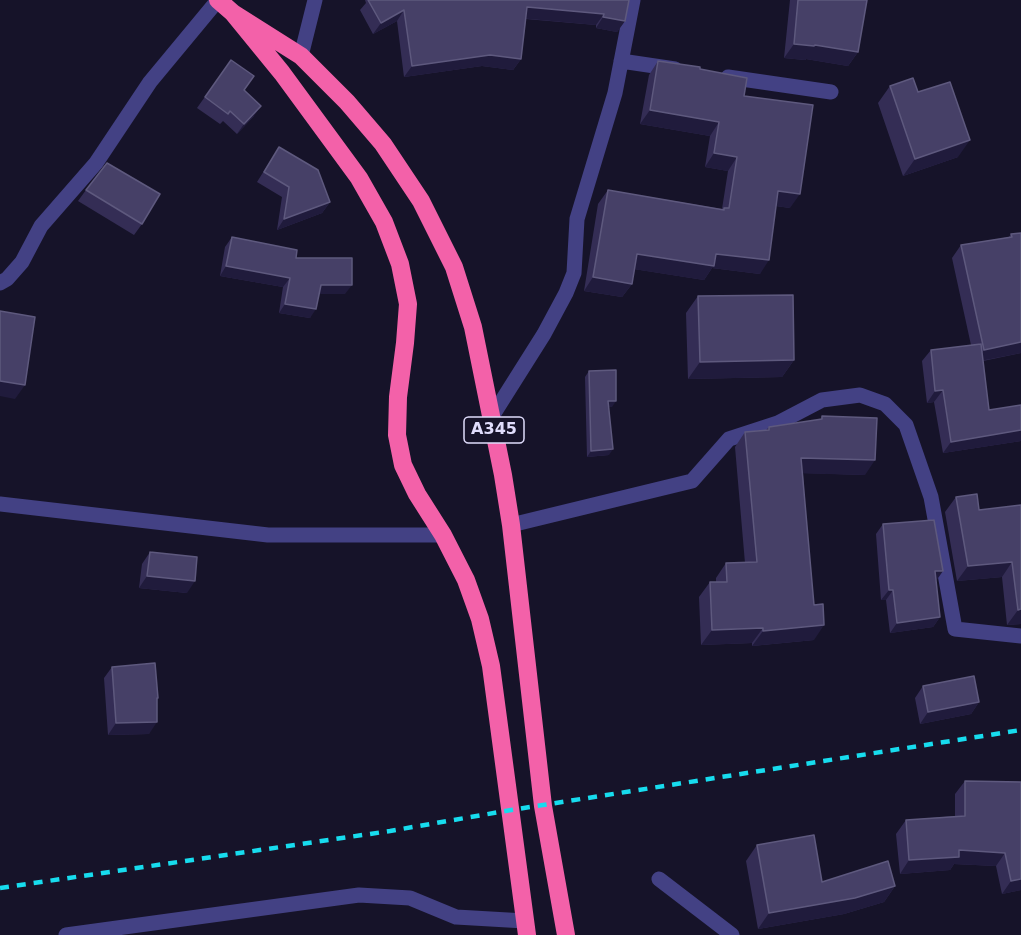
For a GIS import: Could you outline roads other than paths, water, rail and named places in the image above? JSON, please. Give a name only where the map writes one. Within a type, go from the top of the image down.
[{"type":"highway","name":"A345","points":[[218,0],[233,13],[301,56],[347,102],[383,144],[421,201],[454,267],[473,327],[511,525],[543,806],[566,935]]},
{"type":"highway","name":"A345","points":[[233,13],[321,125],[359,178],[384,222],[400,264],[408,304],[398,397],[397,435],[403,465],[466,580],[480,620],[491,666],[526,928]]},
{"type":"street","points":[[0,283],[7,279],[22,262],[41,226],[96,163],[150,82],[218,0]]},
{"type":"street","points":[[301,56],[315,0]]},
{"type":"street","points":[[491,418],[544,334],[574,273],[577,219],[615,93],[633,0]]},
{"type":"street","points":[[621,61],[691,71]]},
{"type":"street","points":[[714,75],[831,92]]},
{"type":"street","points":[[511,525],[692,481],[729,439],[778,423],[822,400],[860,395],[885,404],[906,425],[931,497],[955,629],[1021,636]]},
{"type":"street","points":[[0,504],[268,535],[443,535]]},
{"type":"street","points":[[659,879],[732,935]]},
{"type":"street","points":[[66,935],[359,895],[410,898],[456,917],[526,928]]},
{"type":"railway","points":[[0,888],[390,831],[1021,730]]}]
